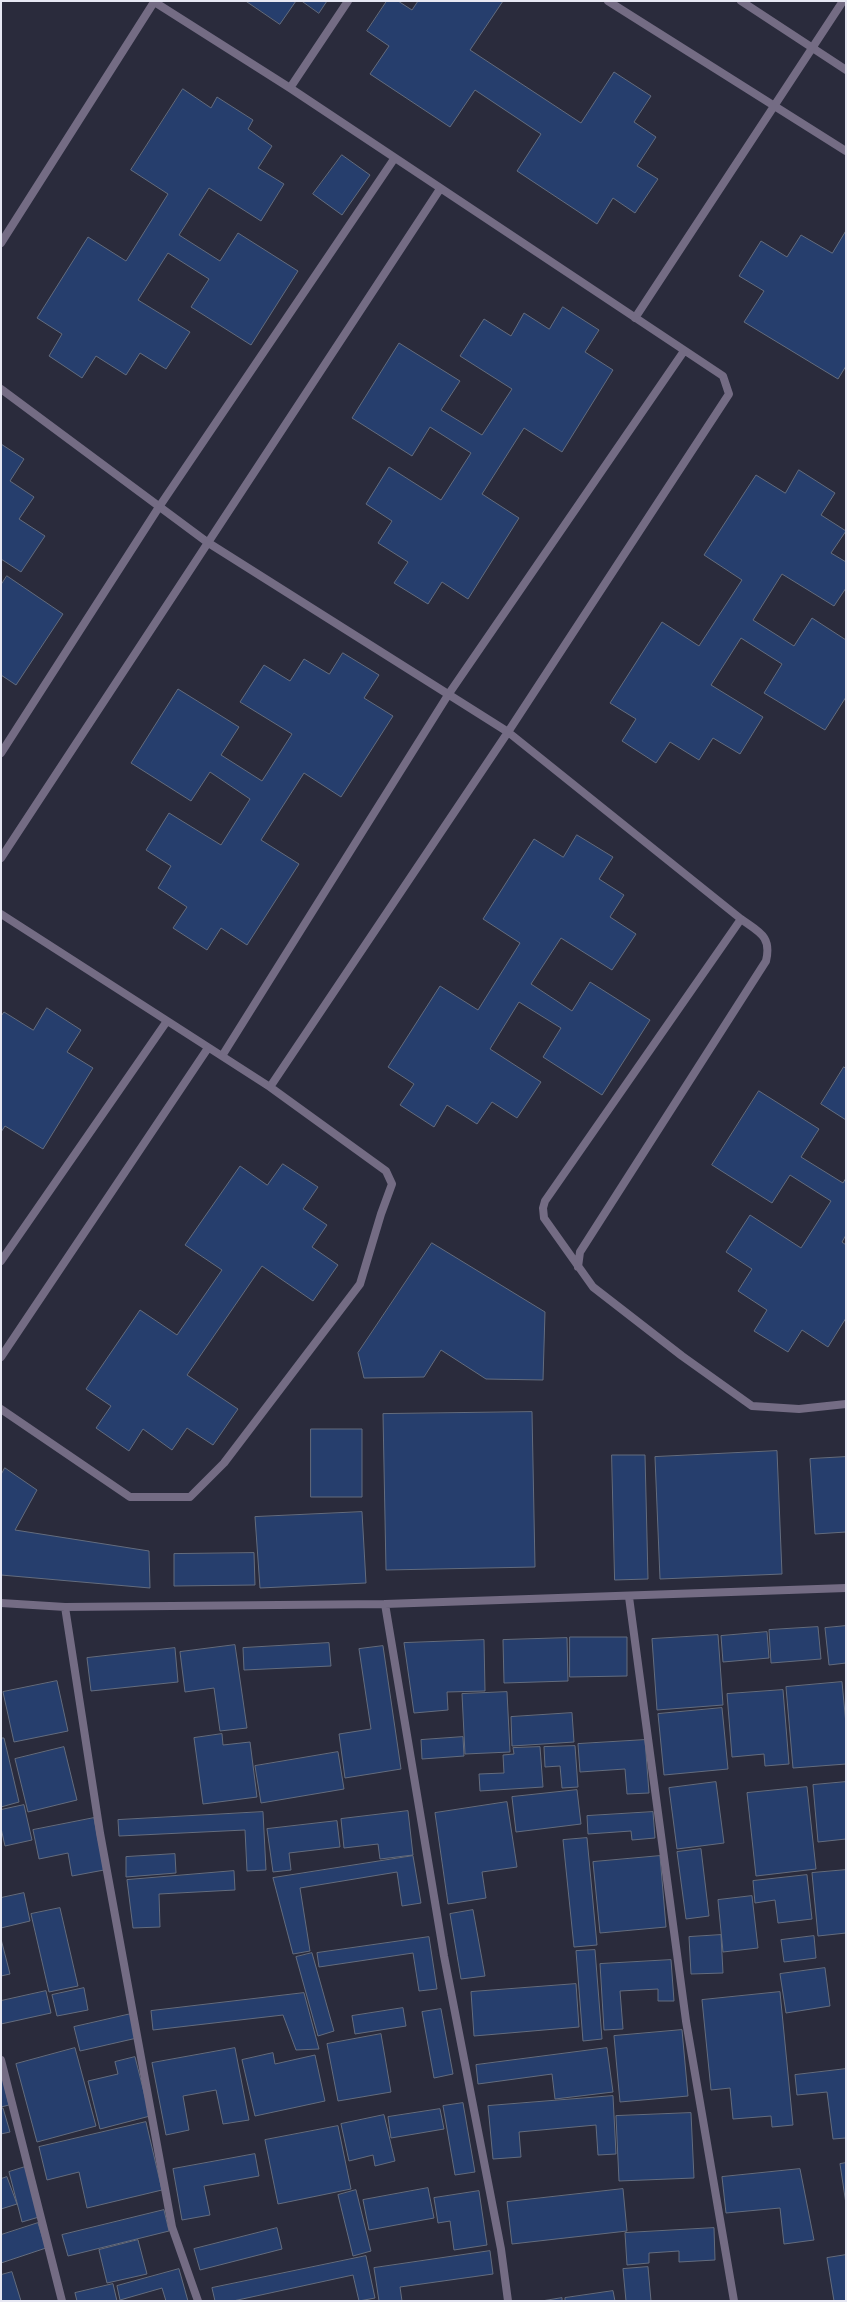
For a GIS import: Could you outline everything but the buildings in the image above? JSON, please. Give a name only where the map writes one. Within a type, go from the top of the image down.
[{"type":"street","points":[[290,88],[348,1]]},
{"type":"street","points":[[608,1],[776,105],[846,151]]},
{"type":"street","points":[[741,1],[846,70]]},
{"type":"street","points":[[635,318],[843,1]]},
{"type":"street","points":[[1,243],[154,2],[290,88],[394,159],[723,376],[729,394],[508,732],[270,1088]]},
{"type":"street","points":[[1,753],[159,507],[394,159]]},
{"type":"street","points":[[1,858],[440,189]]},
{"type":"street","points":[[222,1056],[448,695],[684,351]]},
{"type":"street","points":[[1,389],[207,542],[508,732],[741,919],[764,935],[769,949],[766,961],[580,1252],[578,1267]]},
{"type":"street","points":[[1,914],[270,1088],[386,1171],[392,1184],[381,1214],[360,1284],[224,1463],[190,1497],[130,1497],[1,1409]]},
{"type":"street","points":[[741,919],[545,1201],[542,1208],[544,1218],[593,1287],[682,1356],[752,1406],[799,1409],[846,1404]]},
{"type":"street","points":[[1,1261],[167,1021]]},
{"type":"street","points":[[1,1357],[208,1048]]},
{"type":"street","points":[[1,1604],[65,1607],[385,1604],[629,1597],[846,1588]]},
{"type":"street","points":[[629,1597],[686,2022],[734,2301]]},
{"type":"street","points":[[385,1604],[444,1956],[501,2249],[508,2301]]},
{"type":"street","points":[[65,1607],[100,1833],[172,2227],[198,2301]]},
{"type":"street","points":[[1,2060],[62,2301]]}]
